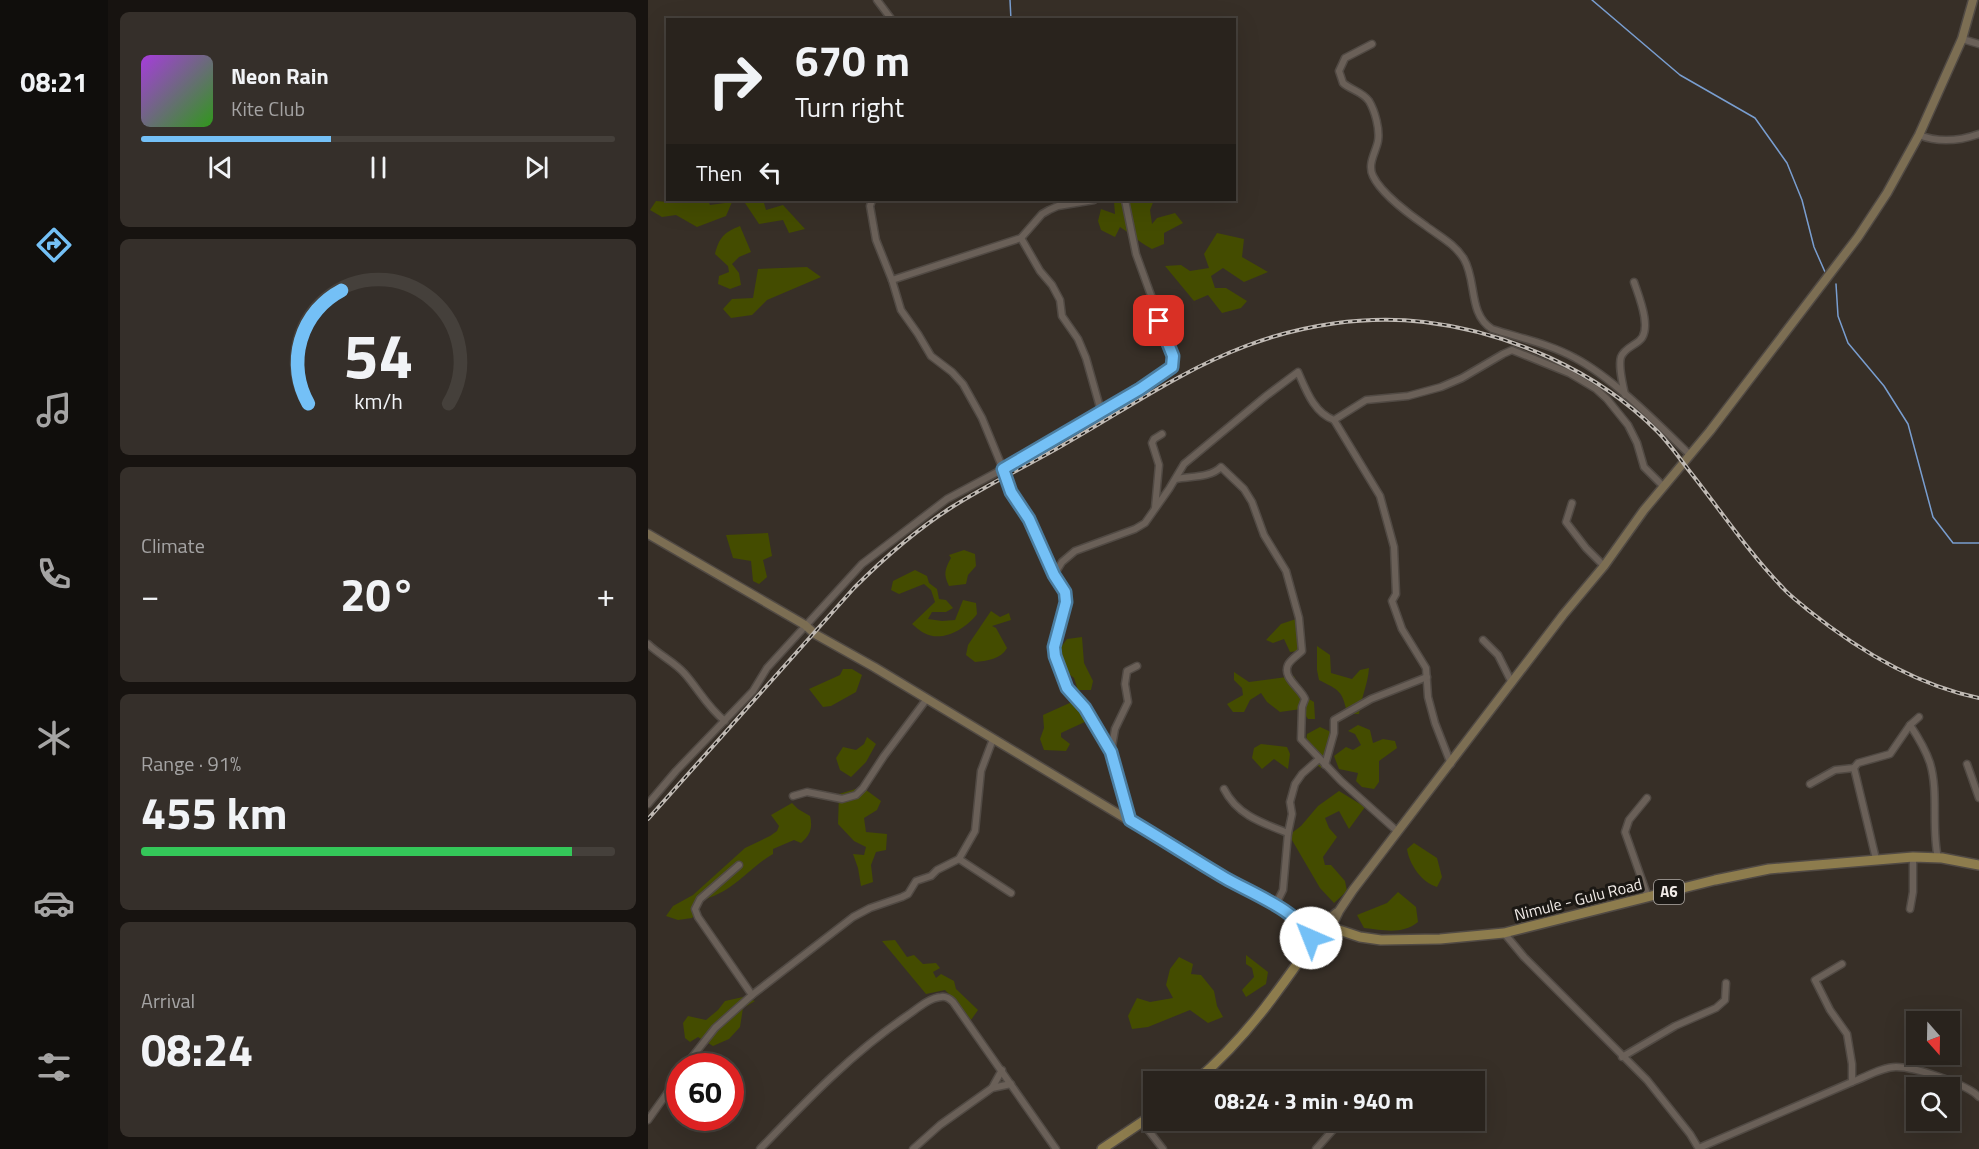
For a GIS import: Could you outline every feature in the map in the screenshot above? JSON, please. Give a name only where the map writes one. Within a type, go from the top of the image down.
[{"type":"main road","points":[[1326,925],[1604,566],[1663,486],[1710,431],[1858,237],[1887,193],[1919,135],[1962,39],[1973,0]]},
{"type":"main road","points":[[648,534],[805,625],[815,634],[1275,906],[1298,921],[1315,940]]},
{"type":"main road","name":"Nimule - Gulu Road","points":[[1332,941],[1360,937],[1440,939],[1504,933],[1715,880],[1769,869],[1913,857],[1938,858],[1979,865]]},
{"type":"main road","points":[[1298,921],[1326,925],[1334,933],[1332,941]]},
{"type":"main road","name":"Nimule - Gulu Road","points":[[1326,925],[1360,937]]},
{"type":"main road","name":"A6","points":[[1326,925],[1311,930],[1315,940],[1326,945],[1332,941]]},
{"type":"main road","name":"A6","points":[[1207,1071],[1235,1044],[1262,1013],[1315,940]]},
{"type":"main road","points":[[1102,1149],[1142,1122]]},
{"type":"street","points":[[877,0],[890,18]]},
{"type":"street","points":[[1962,39],[1979,45]]},
{"type":"street","points":[[1372,44],[1345,58],[1339,71],[1343,83],[1360,92],[1368,100],[1375,115],[1378,140],[1370,166],[1371,172],[1379,186],[1425,226],[1440,235],[1463,258],[1477,310],[1485,325],[1576,358],[1605,378],[1689,454]]},
{"type":"street","points":[[1919,135],[1931,139],[1948,140],[1979,134]]},
{"type":"street","points":[[872,201],[870,206],[876,240],[892,279],[901,310],[927,351],[959,379],[973,401],[982,417],[1011,492],[1024,508],[1034,526],[1054,575],[1063,588],[1067,599],[1054,647],[1055,656],[1067,688],[1085,708],[1111,752],[1130,820]]},
{"type":"street","points":[[892,279],[1021,238],[1042,214],[1049,210],[1058,206],[1088,201]]},
{"type":"street","points":[[648,804],[753,690],[766,668],[862,564],[946,499],[1057,439],[1168,370],[1173,363],[1173,356],[1136,254],[1125,201]]},
{"type":"street","points":[[1021,238],[1060,300],[1062,316],[1078,339],[1086,358],[1101,411]]},
{"type":"street","points":[[1625,396],[1620,359],[1623,352],[1643,337],[1645,329],[1644,315],[1634,282]]},
{"type":"street","points":[[1334,420],[1366,400],[1408,396],[1441,387],[1512,350],[1569,373],[1607,399],[1628,425],[1637,443],[1644,467],[1663,486]]},
{"type":"street","points":[[1054,575],[1062,562],[1075,551],[1141,526],[1155,510],[1184,464],[1298,372],[1317,409],[1326,417],[1334,420],[1380,495],[1394,547],[1396,594],[1392,601],[1395,614],[1422,661],[1435,723],[1451,764]]},
{"type":"street","points":[[1155,510],[1159,465],[1152,443],[1162,434]]},
{"type":"street","points":[[1176,479],[1196,475],[1206,476],[1221,467],[1244,489],[1252,502],[1264,535],[1286,571],[1299,618],[1302,651],[1288,664],[1288,673],[1290,680],[1304,696],[1301,739],[1325,765],[1398,832]]},
{"type":"street","points":[[1572,503],[1566,522],[1586,548],[1604,566]]},
{"type":"street","points":[[1483,640],[1498,655],[1512,682]]},
{"type":"street","points":[[648,644],[684,672],[705,702],[725,721]]},
{"type":"street","points":[[1111,752],[1115,729],[1128,702],[1125,684],[1127,671],[1137,666]]},
{"type":"street","points":[[1325,765],[1334,733],[1334,720],[1371,699],[1427,677]]},
{"type":"street","points":[[793,796],[807,792],[842,799],[856,795],[926,700]]},
{"type":"street","points":[[1810,784],[1835,770],[1854,768],[1858,763],[1890,754],[1918,717]]},
{"type":"street","points":[[1910,725],[1923,744],[1930,763],[1934,789],[1934,828],[1938,858]]},
{"type":"street","points":[[695,1053],[715,1028],[752,995],[861,912],[908,894],[916,881],[931,876],[937,870],[959,859],[975,831],[981,771],[993,739]]},
{"type":"street","points":[[1275,906],[1283,890],[1292,814],[1290,802],[1295,784],[1302,774],[1319,759]]},
{"type":"street","points":[[1967,764],[1979,798]]},
{"type":"street","points":[[1854,768],[1876,859]]},
{"type":"street","points":[[1224,789],[1231,801],[1252,819],[1288,833]]},
{"type":"street","points":[[1647,798],[1629,820],[1625,832],[1648,897]]},
{"type":"street","points":[[1910,909],[1913,892],[1913,857]]},
{"type":"street","points":[[959,859],[1011,892]]},
{"type":"street","points":[[740,865],[700,898],[695,909],[698,918],[752,995]]},
{"type":"street","points":[[1504,933],[1524,957],[1647,1080],[1699,1149],[1881,1070],[1898,1067],[1938,1077],[1961,1085],[1979,1097]]},
{"type":"street","points":[[1842,964],[1815,980],[1830,1010],[1847,1034],[1852,1064],[1852,1082]]},
{"type":"street","points":[[1622,1057],[1675,1026],[1716,1008],[1725,1000],[1726,983]]},
{"type":"street","points":[[760,1149],[858,1052],[886,1030],[937,998],[946,997],[953,1002],[1056,1149]]},
{"type":"street","points":[[992,1088],[1002,1070]]},
{"type":"street","points":[[913,1149],[940,1125],[992,1088],[1011,1084]]},
{"type":"street","points":[[648,1120],[666,1095]]},
{"type":"street","points":[[1142,1122],[1162,1149]]},
{"type":"street","points":[[1316,1149],[1332,1131]]},
{"type":"green space","points":[[656,201],[680,203],[680,201],[708,201],[710,205],[732,202],[726,216],[697,227],[676,215],[662,217],[650,210]]},
{"type":"green space","points":[[744,201],[772,201],[764,203],[766,210],[783,205],[805,229],[789,233],[783,220],[759,224]]},
{"type":"green space","points":[[1154,201],[1150,210],[1152,224],[1157,218],[1175,213],[1183,223],[1164,233],[1164,244],[1152,249],[1120,227],[1115,237],[1101,230],[1098,221],[1101,209],[1115,214],[1114,202]]},
{"type":"green space","points":[[740,226],[751,252],[739,257],[732,264],[739,273],[741,285],[730,289],[718,284],[719,276],[729,272],[728,266],[715,254],[723,236]]},
{"type":"green space","points":[[1217,233],[1244,239],[1242,257],[1268,272],[1244,282],[1223,268],[1211,276],[1215,288],[1226,288],[1247,301],[1241,308],[1222,313],[1208,295],[1194,301],[1165,266],[1181,265],[1190,271],[1209,268],[1204,254]]},
{"type":"green space","points":[[807,267],[821,277],[767,300],[752,315],[731,318],[723,309],[732,299],[753,298],[758,269]]},
{"type":"green space","points":[[768,533],[772,556],[763,560],[767,577],[759,584],[753,581],[751,561],[733,558],[726,535]]},
{"type":"green space","points":[[964,550],[975,554],[976,566],[968,575],[966,584],[949,586],[945,575],[951,558],[949,555]]},
{"type":"green space","points":[[915,570],[927,576],[929,583],[937,589],[939,599],[946,600],[953,608],[946,612],[932,612],[928,619],[955,620],[963,600],[976,603],[977,614],[967,625],[953,633],[931,636],[921,631],[912,624],[935,602],[931,590],[924,584],[899,594],[891,590],[893,581]]},
{"type":"green space","points":[[991,611],[1000,617],[1009,613],[1011,620],[992,626],[996,628],[1007,648],[997,657],[975,662],[966,655],[968,645]]},
{"type":"green space","points":[[1296,619],[1300,640],[1298,651],[1290,652],[1284,639],[1273,643],[1266,640],[1281,624]]},
{"type":"green space","points":[[1082,637],[1084,663],[1093,681],[1091,690],[1078,690],[1074,678],[1064,670],[1058,651],[1067,639]]},
{"type":"green space","points":[[1317,646],[1330,655],[1331,673],[1352,679],[1360,670],[1369,668],[1359,714],[1347,714],[1344,700],[1339,692],[1319,680]]},
{"type":"green space","points":[[843,669],[852,669],[862,675],[856,692],[831,706],[823,707],[809,689],[840,675]]},
{"type":"green space","points":[[1234,672],[1249,682],[1294,676],[1302,695],[1314,702],[1315,719],[1308,719],[1301,709],[1280,712],[1267,702],[1261,693],[1250,700],[1244,712],[1233,712],[1227,704],[1243,695],[1242,688],[1234,680]]},
{"type":"green space","points":[[1074,701],[1089,720],[1061,733],[1061,737],[1070,744],[1066,751],[1044,750],[1040,739],[1044,728],[1043,715]]},
{"type":"green space","points":[[1358,725],[1370,730],[1373,743],[1383,739],[1395,741],[1397,748],[1379,761],[1379,782],[1374,789],[1362,787],[1356,781],[1358,773],[1339,769],[1334,756],[1346,747],[1353,750],[1361,745],[1355,734],[1348,731]]},
{"type":"green space","points":[[1320,727],[1334,736],[1328,756],[1321,768],[1314,763],[1316,753],[1306,742],[1307,734]]},
{"type":"green space","points":[[867,737],[876,744],[866,762],[851,777],[840,770],[836,758],[843,747],[856,750],[864,744]]},
{"type":"green space","points":[[1261,744],[1287,747],[1290,754],[1288,769],[1274,759],[1262,769],[1252,758],[1254,748]]},
{"type":"green space","points":[[862,787],[881,801],[877,810],[864,818],[866,832],[887,834],[886,850],[876,852],[871,865],[873,882],[861,886],[853,854],[864,855],[866,847],[854,841],[838,824],[839,794]]},
{"type":"green space","points":[[1339,791],[1365,807],[1349,829],[1339,811],[1325,818],[1329,828],[1337,837],[1323,857],[1325,865],[1331,865],[1345,881],[1347,891],[1334,903],[1320,888],[1289,835],[1301,826],[1318,806]]},
{"type":"green space","points":[[792,803],[810,816],[810,831],[801,843],[794,840],[773,849],[773,854],[730,887],[698,902],[697,912],[692,918],[678,920],[666,916],[673,906],[693,895],[745,848],[777,831],[779,826],[771,815]]},
{"type":"green space","points":[[1414,843],[1437,858],[1442,877],[1437,887],[1421,877],[1413,867],[1407,849]]},
{"type":"green space","points":[[1398,892],[1416,907],[1418,922],[1399,930],[1364,928],[1357,915],[1387,903]]},
{"type":"green space","points":[[895,940],[907,957],[914,955],[923,964],[936,963],[940,968],[933,972],[936,978],[941,974],[954,981],[956,989],[978,1010],[971,1020],[945,990],[926,994],[882,941]]},
{"type":"green space","points":[[1246,955],[1268,972],[1266,984],[1246,997],[1242,990],[1254,977],[1252,968],[1246,964]]},
{"type":"green space","points":[[1179,957],[1193,964],[1191,974],[1201,975],[1214,991],[1217,1006],[1223,1017],[1208,1023],[1190,1010],[1148,1027],[1132,1029],[1128,1016],[1137,998],[1150,1002],[1173,998],[1166,985],[1170,969]]},
{"type":"green space","points":[[743,997],[755,1001],[743,1008],[740,1027],[729,1039],[713,1046],[698,1037],[690,1042],[685,1038],[683,1023],[688,1016],[706,1020],[725,1001]]},
{"type":"waterway","points":[[1010,0],[1011,18]]},
{"type":"waterway","points":[[1592,0],[1680,75],[1755,118],[1787,163],[1802,200],[1814,247],[1825,272]]},
{"type":"waterway","points":[[1836,284],[1838,316],[1848,343],[1884,386],[1908,424],[1933,517],[1953,543],[1979,543]]},
{"type":"railway","points":[[648,819],[854,588],[901,544],[926,525],[979,491],[1153,392],[1222,356],[1289,332],[1356,321],[1402,320],[1456,327],[1519,345],[1579,372],[1633,409],[1657,431],[1758,561],[1786,591],[1808,610],[1867,652],[1910,675],[1979,698]]},
{"type":"route","points":[[1159,321],[1173,356],[1172,367],[1140,389],[1003,469],[1011,492],[1024,508],[1045,557],[1065,592],[1067,599],[1054,647],[1055,656],[1067,688],[1085,708],[1111,752],[1130,820],[1275,906],[1298,921],[1311,935],[1311,938]]}]
